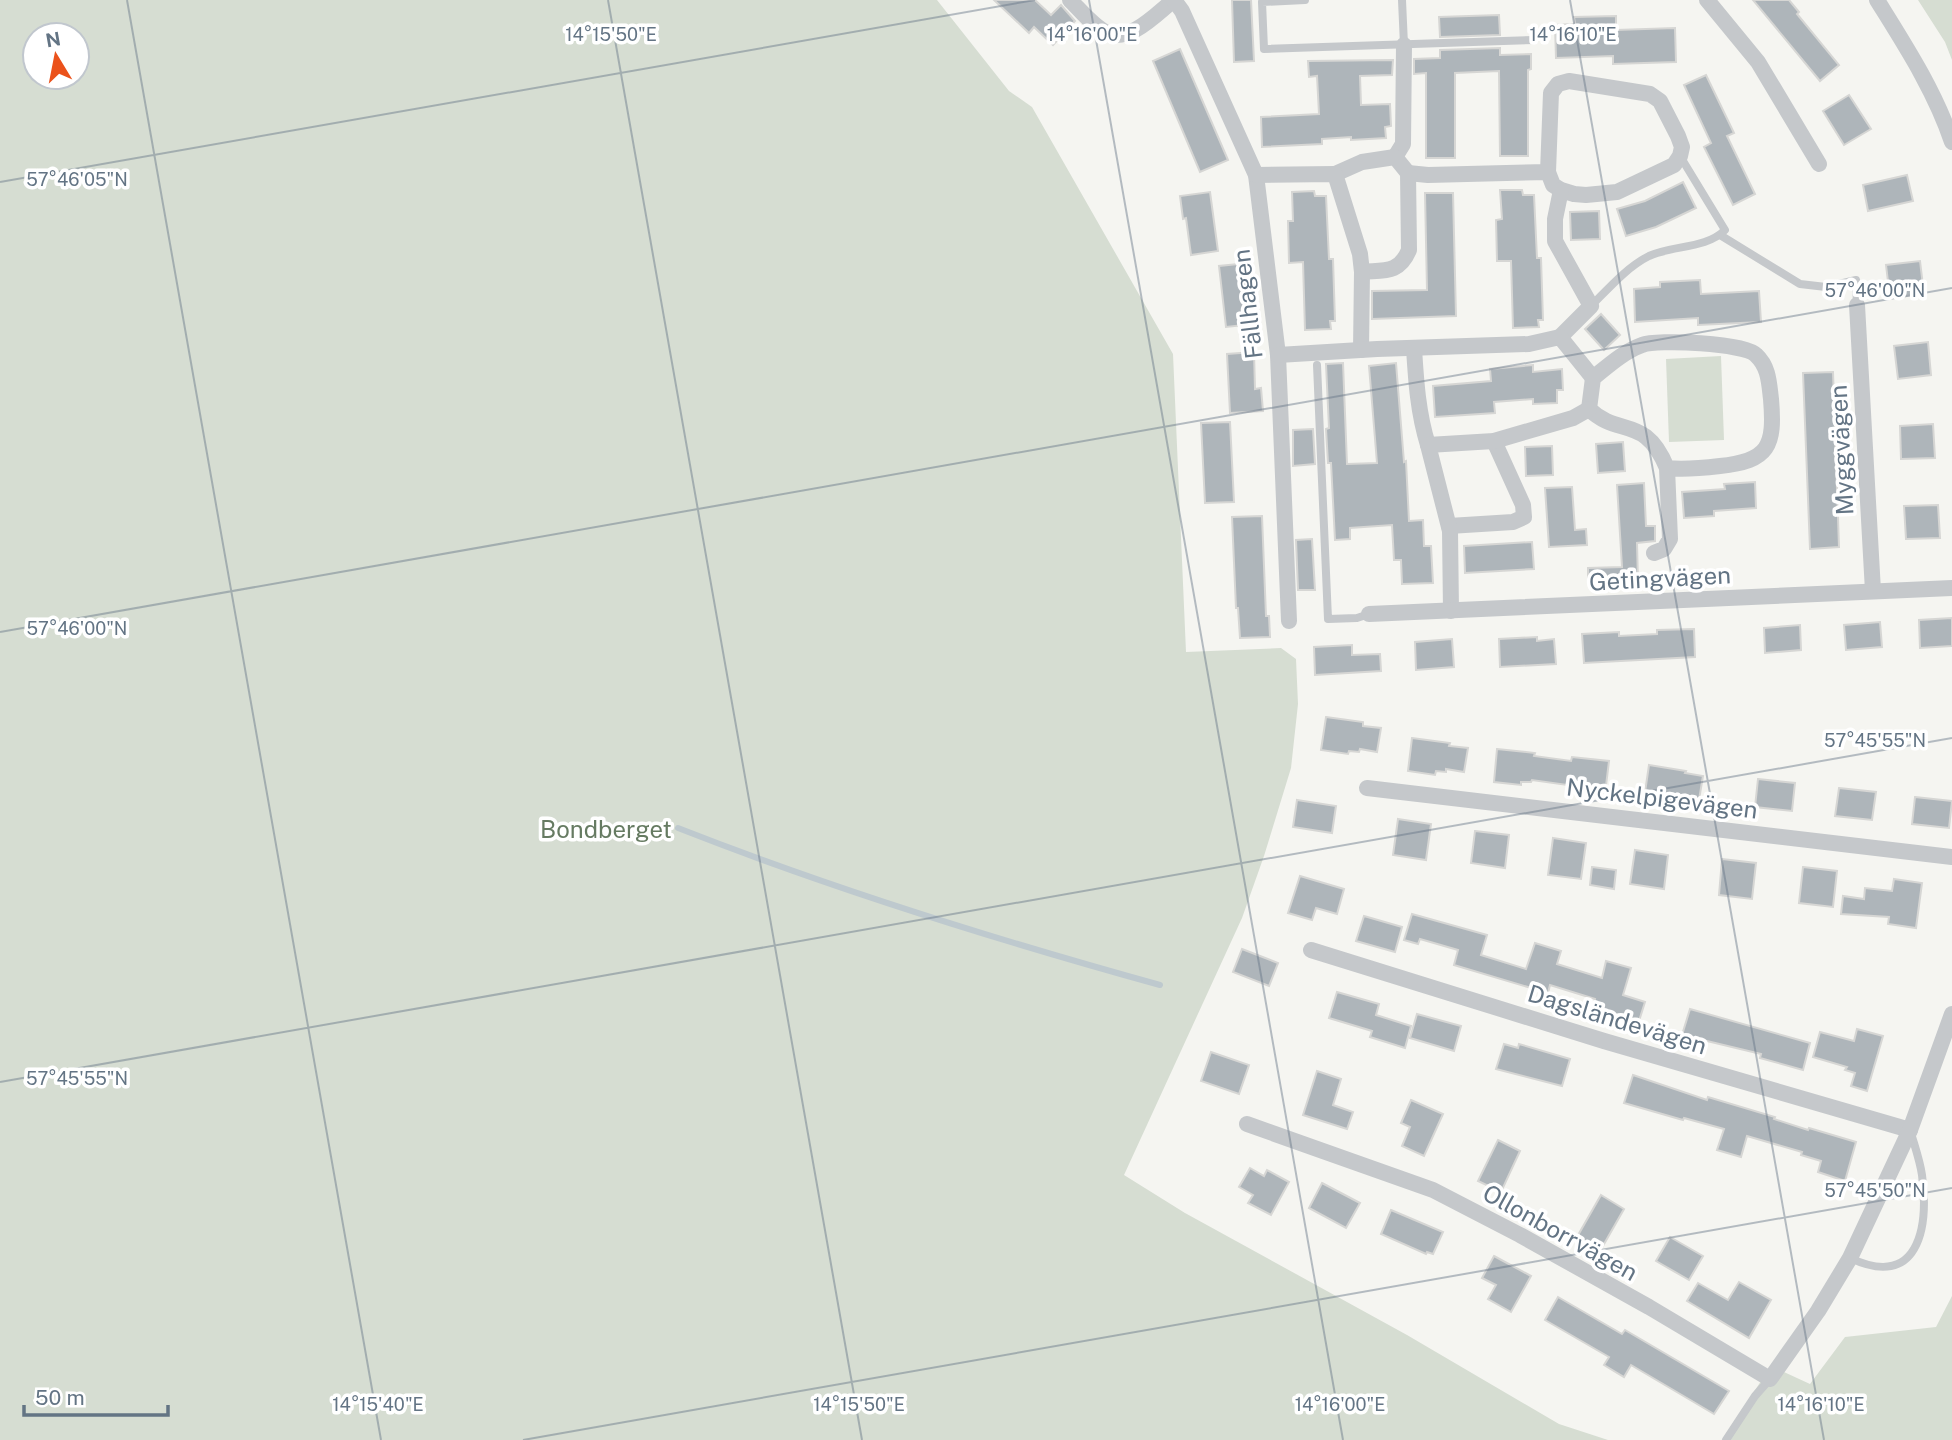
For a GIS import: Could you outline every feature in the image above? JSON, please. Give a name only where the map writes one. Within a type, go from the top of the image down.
[{"type":"street","name":"Fällhagen","points":[[1070,0],[1105,32],[1114,34],[1137,29],[1174,0],[1182,11],[1256,175],[1278,355],[1289,621]]},
{"type":"street","points":[[1707,0],[1758,62],[1819,164]]},
{"type":"street","points":[[1877,0],[1917,66],[1952,142]]},
{"type":"street","points":[[1256,175],[1335,174],[1362,162],[1395,157],[1403,144],[1404,45]]},
{"type":"street","points":[[1569,81],[1650,94],[1660,101],[1678,136],[1682,146],[1680,156],[1674,165],[1617,192],[1574,194],[1560,190],[1553,185],[1548,172],[1551,93],[1558,84],[1569,81]]},
{"type":"street","points":[[1362,272],[1398,267],[1409,250],[1408,173],[1395,157]]},
{"type":"street","points":[[1408,173],[1428,175],[1548,172]]},
{"type":"street","points":[[1335,174],[1360,254],[1361,350]]},
{"type":"street","points":[[1278,355],[1529,344],[1560,337],[1591,306],[1555,241],[1555,219],[1560,190]]},
{"type":"street","name":"Myggvägen","points":[[1857,305],[1873,592]]},
{"type":"street","points":[[1560,337],[1593,379]]},
{"type":"street","points":[[1589,410],[1593,379],[1619,357],[1643,345],[1655,343],[1741,347],[1757,355],[1769,375],[1772,432],[1766,448],[1745,464],[1694,469],[1667,468]]},
{"type":"street","points":[[1413,348],[1419,411],[1449,526],[1451,611]]},
{"type":"street","points":[[1428,445],[1471,440],[1494,441],[1573,418],[1589,410]]},
{"type":"street","points":[[1589,410],[1598,418],[1644,434],[1654,444],[1667,468],[1670,539],[1664,549],[1654,554]]},
{"type":"street","points":[[1449,526],[1513,522],[1524,517],[1523,505],[1494,441]]},
{"type":"street","name":"Getingvägen","points":[[1369,614],[1952,588]]},
{"type":"street","name":"Nyckelpigevägen","points":[[1367,788],[1952,857]]},
{"type":"street","name":"Dagsländevägen","points":[[1311,950],[1604,1041],[1910,1130]]},
{"type":"street","points":[[1770,1379],[1818,1311],[1850,1258],[1910,1130],[1952,1014]]},
{"type":"street","name":"Ollonborrvägen","points":[[1247,1124],[1433,1190],[1649,1307],[1770,1379]]},
{"type":"lane","points":[[1305,0],[1262,2],[1264,50],[1535,40]]},
{"type":"lane","points":[[1402,0],[1404,45]]},
{"type":"lane","points":[[1591,306],[1626,273],[1648,257],[1716,239],[1725,230],[1680,156]]},
{"type":"lane","points":[[1720,235],[1800,284],[1826,287],[1856,280],[1857,305]]},
{"type":"lane","points":[[1317,365],[1328,619],[1357,618],[1369,614]]},
{"type":"lane","points":[[1850,1258],[1869,1265],[1892,1267],[1909,1259],[1919,1240],[1923,1213],[1922,1174],[1910,1130]]},
{"type":"lane","points":[[1726,1440],[1755,1396],[1770,1379]]},
{"type":"green space","name":"Bondberget","points":[[0,0],[937,0],[1009,91],[1032,107],[1173,354],[1186,652],[1281,648],[1296,659],[1298,704],[1291,768],[1264,856],[1242,918],[1124,1175],[1185,1213],[1407,1335],[1559,1424],[1608,1440],[0,1440]]},
{"type":"green space","points":[[1918,0],[1952,0],[1952,60],[1945,42]]},
{"type":"green space","points":[[1721,356],[1724,440],[1669,442],[1666,359]]},
{"type":"green space","points":[[1952,1296],[1952,1440],[1722,1440],[1771,1366],[1810,1384],[1845,1337],[1936,1327]]},
{"type":"building","points":[[994,0],[1035,0],[1051,15],[1061,5],[1075,21],[1053,45],[1034,27],[1029,33]]},
{"type":"building","points":[[1232,0],[1251,0],[1254,61],[1234,62]]},
{"type":"building","points":[[1753,0],[1789,0],[1799,12],[1797,14],[1839,65],[1820,81]]},
{"type":"building","points":[[1499,15],[1500,35],[1440,37],[1439,17]]},
{"type":"building","points":[[1616,16],[1616,30],[1675,28],[1676,62],[1613,64],[1613,56],[1556,58],[1555,25],[1575,24],[1574,17]]},
{"type":"building","points":[[1500,48],[1500,55],[1531,54],[1531,69],[1528,70],[1528,156],[1500,156],[1499,71],[1455,73],[1455,158],[1426,158],[1426,73],[1414,74],[1414,59],[1440,58],[1440,50]]},
{"type":"building","points":[[1180,49],[1228,160],[1200,172],[1153,61]]},
{"type":"building","points":[[1393,60],[1392,75],[1360,76],[1361,105],[1390,104],[1391,126],[1385,127],[1386,138],[1322,139],[1322,144],[1262,147],[1261,117],[1319,114],[1317,76],[1309,77],[1308,61]]},
{"type":"building","points":[[1706,75],[1734,133],[1727,136],[1755,194],[1733,205],[1704,147],[1711,143],[1684,85]]},
{"type":"building","points":[[1849,95],[1871,129],[1844,145],[1823,111]]},
{"type":"building","points":[[1907,175],[1913,201],[1868,211],[1863,185]]},
{"type":"building","points":[[1683,182],[1696,208],[1656,227],[1626,236],[1617,209],[1645,201]]},
{"type":"building","points":[[1500,190],[1522,190],[1523,195],[1534,195],[1537,258],[1541,258],[1543,320],[1538,320],[1539,327],[1513,328],[1511,261],[1497,261],[1496,220],[1502,219]]},
{"type":"building","points":[[1314,191],[1315,196],[1326,196],[1329,259],[1333,259],[1335,321],[1330,321],[1331,329],[1305,330],[1303,262],[1289,263],[1288,221],[1293,221],[1292,192]]},
{"type":"building","points":[[1210,192],[1218,251],[1191,255],[1180,196]]},
{"type":"building","points":[[1425,193],[1453,193],[1456,316],[1372,319],[1372,291],[1427,290]]},
{"type":"building","points":[[1599,211],[1600,239],[1571,240],[1570,212]]},
{"type":"building","points":[[1920,261],[1924,294],[1890,298],[1886,265]]},
{"type":"building","points":[[1248,263],[1253,324],[1226,327],[1219,266]]},
{"type":"building","points":[[1700,280],[1701,294],[1759,291],[1761,322],[1698,325],[1698,318],[1635,322],[1634,289],[1660,287],[1660,282]]},
{"type":"building","points":[[1601,314],[1620,335],[1604,350],[1585,329]]},
{"type":"building","points":[[1928,342],[1931,375],[1898,379],[1894,346]]},
{"type":"building","points":[[1254,352],[1255,389],[1261,388],[1263,411],[1230,413],[1227,354]]},
{"type":"building","points":[[1343,363],[1347,464],[1377,463],[1369,366],[1396,363],[1409,521],[1423,520],[1424,546],[1431,546],[1433,583],[1402,584],[1401,560],[1394,560],[1392,525],[1350,528],[1350,539],[1335,540],[1331,463],[1328,463],[1326,429],[1329,428],[1326,364]]},
{"type":"building","points":[[1533,365],[1533,372],[1562,369],[1563,390],[1557,390],[1557,403],[1533,404],[1533,399],[1494,402],[1495,413],[1435,417],[1433,386],[1491,381],[1490,369]]},
{"type":"building","points":[[1833,372],[1839,547],[1810,549],[1803,373]]},
{"type":"building","points":[[1230,422],[1234,502],[1205,503],[1201,423]]},
{"type":"building","points":[[1933,424],[1935,458],[1901,459],[1900,426]]},
{"type":"building","points":[[1313,429],[1315,464],[1293,466],[1293,430]]},
{"type":"building","points":[[1623,442],[1625,471],[1598,473],[1596,444]]},
{"type":"building","points":[[1552,446],[1553,475],[1526,476],[1525,447]]},
{"type":"building","points":[[1755,482],[1756,508],[1714,511],[1714,516],[1684,518],[1682,492],[1725,489],[1724,484]]},
{"type":"building","points":[[1644,483],[1646,526],[1655,526],[1655,541],[1637,543],[1638,581],[1588,583],[1588,568],[1622,567],[1617,485]]},
{"type":"building","points":[[1572,487],[1575,530],[1586,529],[1587,545],[1549,547],[1545,488]]},
{"type":"building","points":[[1938,505],[1940,538],[1906,539],[1904,506]]},
{"type":"building","points":[[1262,516],[1266,616],[1269,616],[1270,637],[1240,638],[1232,517]]},
{"type":"building","points":[[1312,539],[1315,590],[1298,590],[1296,540]]},
{"type":"building","points":[[1532,542],[1534,569],[1465,573],[1464,546]]},
{"type":"building","points":[[1952,618],[1952,646],[1920,648],[1919,620]]},
{"type":"building","points":[[1880,622],[1882,647],[1846,650],[1844,625]]},
{"type":"building","points":[[1800,625],[1801,650],[1765,653],[1764,628]]},
{"type":"building","points":[[1694,629],[1695,657],[1584,663],[1582,634],[1619,632],[1619,636],[1657,634],[1657,630]]},
{"type":"building","points":[[1537,637],[1537,641],[1554,639],[1556,664],[1500,667],[1499,639]]},
{"type":"building","points":[[1452,639],[1454,667],[1416,670],[1415,642]]},
{"type":"building","points":[[1352,645],[1352,655],[1380,654],[1381,671],[1315,675],[1314,647]]},
{"type":"building","points":[[1326,717],[1363,722],[1363,726],[1381,728],[1377,752],[1360,749],[1359,752],[1349,751],[1348,754],[1321,750]]},
{"type":"building","points":[[1412,738],[1468,748],[1464,772],[1446,769],[1446,772],[1436,771],[1435,775],[1408,771]]},
{"type":"building","points":[[1497,749],[1535,753],[1534,756],[1571,761],[1572,757],[1609,761],[1605,794],[1578,791],[1578,788],[1568,785],[1532,780],[1521,782],[1521,785],[1494,782]]},
{"type":"building","points":[[1649,765],[1703,776],[1699,800],[1682,798],[1671,799],[1671,802],[1644,799]]},
{"type":"building","points":[[1758,779],[1795,783],[1792,811],[1755,807]]},
{"type":"building","points":[[1839,788],[1876,792],[1872,820],[1835,816]]},
{"type":"building","points":[[1915,797],[1952,801],[1949,828],[1912,824]]},
{"type":"building","points":[[1297,800],[1336,806],[1332,833],[1293,827]]},
{"type":"building","points":[[1398,819],[1431,824],[1426,860],[1393,855]]},
{"type":"building","points":[[1475,831],[1509,835],[1505,868],[1471,863]]},
{"type":"building","points":[[1553,838],[1586,843],[1581,879],[1548,875]]},
{"type":"building","points":[[1635,850],[1668,855],[1664,889],[1630,884]]},
{"type":"building","points":[[1722,859],[1756,863],[1752,899],[1719,895]]},
{"type":"building","points":[[1592,867],[1616,870],[1614,889],[1590,885]]},
{"type":"building","points":[[1803,867],[1837,871],[1833,907],[1799,903]]},
{"type":"building","points":[[1300,876],[1344,889],[1337,914],[1316,908],[1312,920],[1288,913]]},
{"type":"building","points":[[1894,879],[1922,883],[1916,928],[1888,924],[1889,917],[1841,914],[1843,896],[1864,899],[1865,888],[1892,891]]},
{"type":"building","points":[[1412,914],[1487,935],[1481,955],[1526,969],[1535,943],[1561,951],[1557,964],[1602,978],[1606,961],[1631,968],[1623,995],[1645,1002],[1639,1021],[1593,1007],[1595,999],[1550,985],[1548,993],[1454,965],[1458,950],[1420,939],[1418,944],[1404,940]]},
{"type":"building","points":[[1364,916],[1402,927],[1395,952],[1356,941]]},
{"type":"building","points":[[1242,949],[1278,963],[1269,986],[1233,972]]},
{"type":"building","points":[[1337,992],[1379,1004],[1376,1015],[1411,1026],[1405,1048],[1370,1037],[1372,1031],[1329,1018]]},
{"type":"building","points":[[1690,1009],[1810,1043],[1803,1070],[1760,1058],[1761,1054],[1682,1035]]},
{"type":"building","points":[[1417,1014],[1461,1026],[1454,1051],[1410,1038]]},
{"type":"building","points":[[1857,1029],[1883,1036],[1867,1091],[1851,1086],[1855,1073],[1845,1070],[1847,1067],[1813,1057],[1820,1032],[1854,1041]]},
{"type":"building","points":[[1504,1044],[1518,1048],[1519,1044],[1570,1059],[1562,1086],[1496,1069]]},
{"type":"building","points":[[1211,1052],[1249,1065],[1239,1094],[1201,1081]]},
{"type":"building","points":[[1317,1071],[1341,1079],[1333,1105],[1353,1112],[1347,1129],[1303,1115]]},
{"type":"building","points":[[1633,1075],[1707,1100],[1708,1097],[1808,1130],[1809,1128],[1856,1142],[1845,1181],[1818,1172],[1821,1161],[1801,1155],[1802,1152],[1747,1136],[1741,1157],[1717,1150],[1724,1129],[1624,1103]]},
{"type":"building","points":[[1411,1100],[1443,1114],[1424,1156],[1402,1146],[1410,1127],[1401,1123]]},
{"type":"building","points":[[1498,1140],[1520,1151],[1501,1192],[1478,1181]]},
{"type":"building","points":[[1250,1168],[1264,1176],[1267,1170],[1289,1182],[1271,1215],[1248,1203],[1253,1195],[1239,1187]]},
{"type":"building","points":[[1322,1183],[1360,1203],[1346,1228],[1309,1208]]},
{"type":"building","points":[[1601,1195],[1624,1209],[1600,1251],[1577,1237]]},
{"type":"building","points":[[1391,1210],[1443,1232],[1433,1254],[1426,1254],[1381,1234]]},
{"type":"building","points":[[1670,1237],[1703,1256],[1689,1280],[1656,1261]]},
{"type":"building","points":[[1494,1256],[1531,1276],[1511,1312],[1488,1299],[1496,1285],[1482,1278]]},
{"type":"building","points":[[1739,1282],[1771,1300],[1749,1338],[1687,1301],[1698,1283],[1728,1300]]},
{"type":"building","points":[[1558,1297],[1622,1334],[1625,1330],[1729,1391],[1714,1414],[1631,1365],[1624,1377],[1604,1365],[1609,1357],[1545,1320]]},
{"type":"waterway","points":[[678,828],[917,913],[1160,985]]}]
